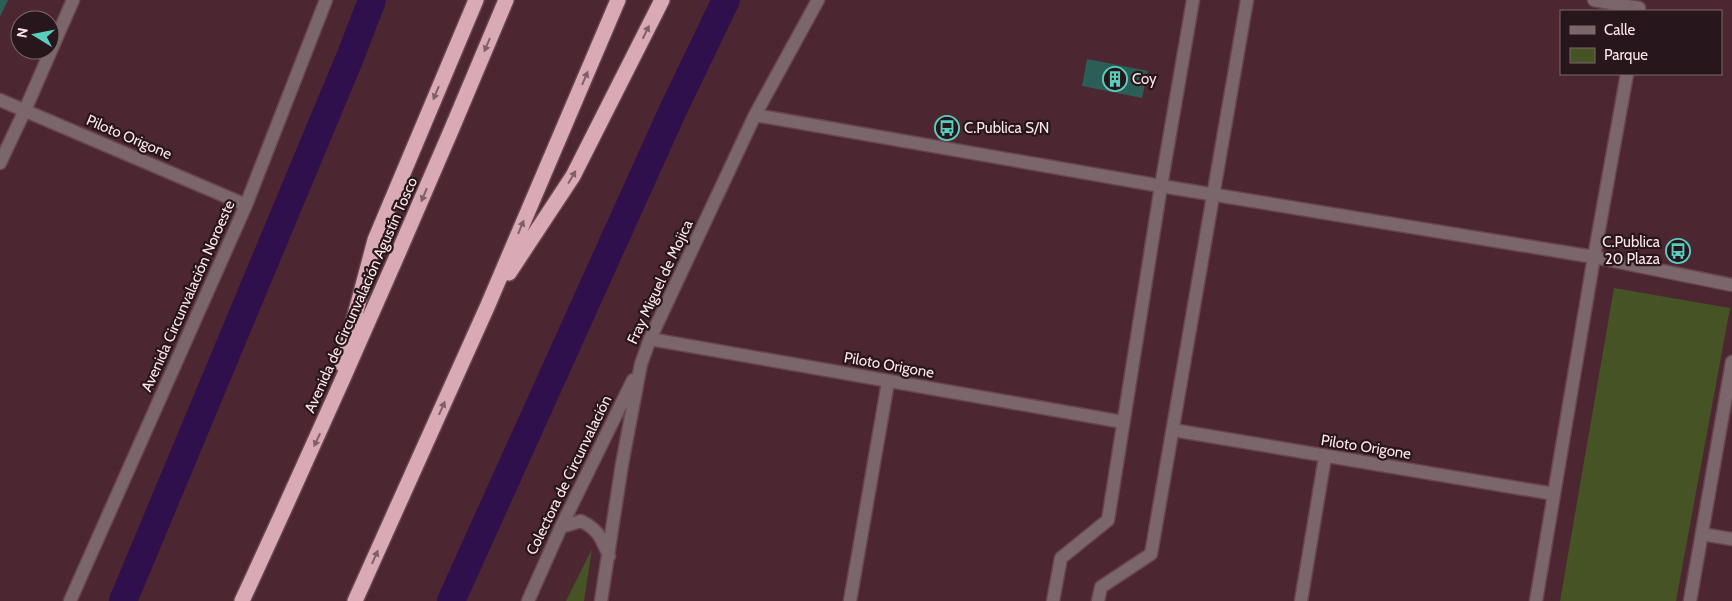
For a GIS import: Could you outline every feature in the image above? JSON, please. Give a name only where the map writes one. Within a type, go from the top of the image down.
[{"type":"highway","points":[[330,410],[375,240],[476,0]]},
{"type":"highway","name":"Avenida de Circunvalación Agustín Tosco","points":[[242,601],[330,410],[506,0]]},
{"type":"highway","points":[[355,601],[488,305],[618,0]]},
{"type":"highway","points":[[488,305],[573,176],[662,0]]},
{"type":"street","points":[[0,163],[72,0]]},
{"type":"street","name":"Avenida Circunvalación Noroeste","points":[[70,601],[246,205],[326,0]]},
{"type":"street","name":"Fray Miguel de Mojica","points":[[601,601],[622,464],[641,364],[650,339],[755,115],[818,0]]},
{"type":"street","points":[[1053,601],[1061,558],[1108,520],[1161,186],[1193,0]]},
{"type":"street","points":[[1098,601],[1101,587],[1151,554],[1246,0]]},
{"type":"street","points":[[1594,0],[1639,6]]},
{"type":"street","points":[[1536,601],[1627,75]]},
{"type":"street","name":"Piloto Origone","points":[[0,100],[246,205]]},
{"type":"street","points":[[755,115],[1161,186],[1594,257],[1732,285]]},
{"type":"street","name":"Piloto Origone","points":[[650,339],[1123,422]]},
{"type":"street","points":[[1690,601],[1732,362]]},
{"type":"street","name":"Colectora de Circunvalación","points":[[528,601],[561,527],[641,364]]},
{"type":"street","points":[[850,601],[888,382]]},
{"type":"street","name":"Piloto Origone","points":[[1173,430],[1554,494]]},
{"type":"street","points":[[1300,601],[1326,457]]},
{"type":"street","points":[[561,527],[581,521],[589,525],[598,531],[609,556]]},
{"type":"street","points":[[1702,534],[1732,539]]},
{"type":"green space","points":[[1614,288],[1730,308],[1676,601],[1560,601]]},
{"type":"green space","points":[[592,549],[584,601],[566,601]]},
{"type":"building","points":[[0,0],[8,0],[0,17]]},
{"type":"building","name":"Coy","points":[[1087,59],[1148,71],[1142,98],[1082,86]]},
{"type":"waterway","points":[[123,601],[351,55],[372,0]]},
{"type":"waterway","points":[[451,601],[673,110],[726,0]]},
{"type":"place","name":"Coy","points":[[1115,79]]},
{"type":"place","name":"C.Publica S/N","points":[[947,128]]},
{"type":"place","name":"C.Publica 20 Plaza","points":[[1678,251]]}]
